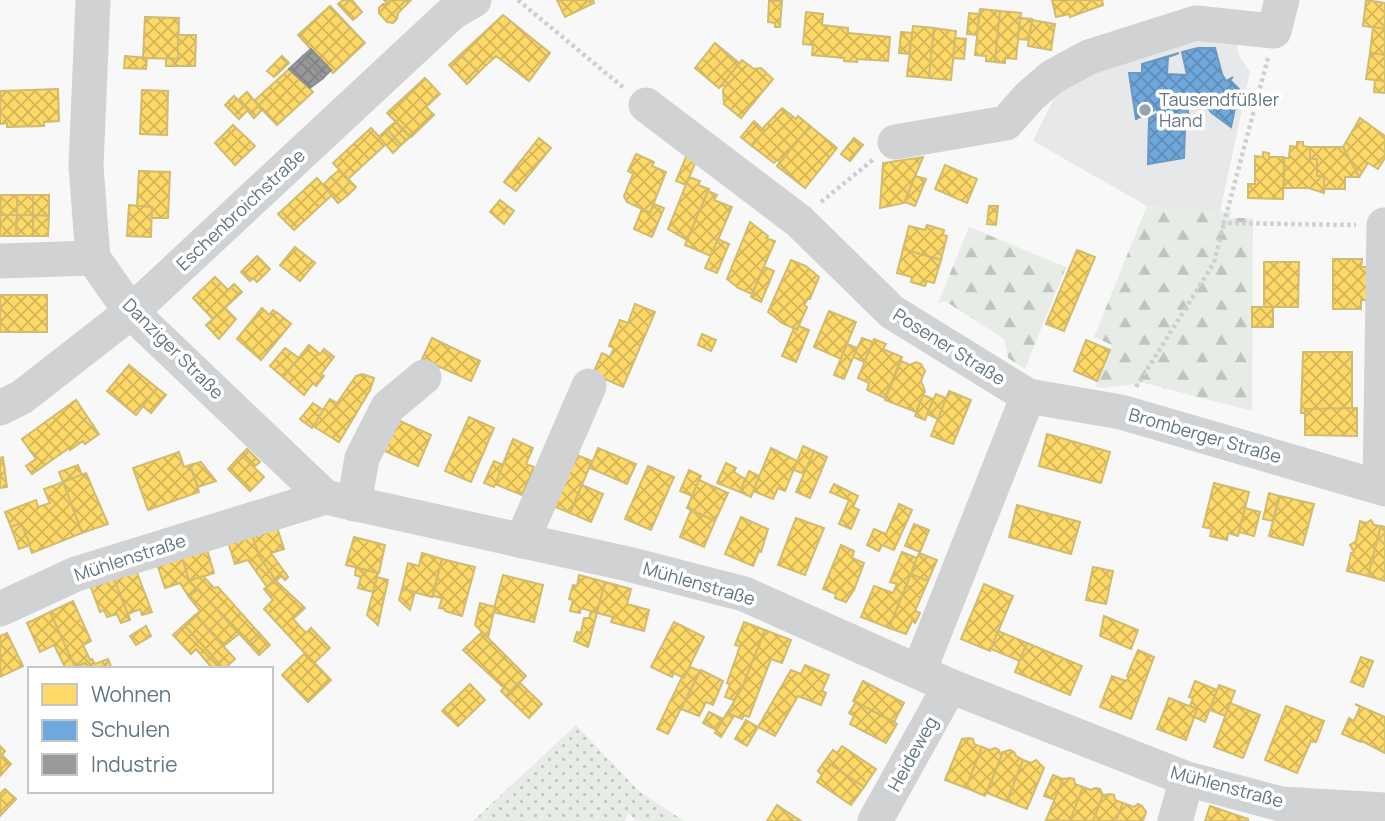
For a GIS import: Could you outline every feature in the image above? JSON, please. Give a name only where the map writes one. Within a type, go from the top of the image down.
[{"type":"street","points":[[0,261],[93,258],[86,166],[93,0]]},
{"type":"street","name":"Eschenbroichstraße","points":[[0,408],[22,397],[131,313],[453,12],[474,0]]},
{"type":"street","points":[[895,142],[1006,123],[1030,96],[1052,77],[1089,57],[1196,23],[1278,16]]},
{"type":"street","name":"Posener Straße","points":[[646,105],[799,221],[892,312],[1028,396]]},
{"type":"street","name":"Bromberger Straße","points":[[1028,396],[1121,412],[1383,488],[1384,225]]},
{"type":"street","name":"Danziger Straße","points":[[93,258],[131,313],[339,501]]},
{"type":"street","points":[[339,501],[388,407],[424,377]]},
{"type":"street","points":[[522,541],[589,386]]},
{"type":"street","points":[[919,671],[1028,396]]},
{"type":"street","name":"Mühlenstraße","points":[[0,609],[76,574],[339,501],[628,564],[744,594],[950,686],[1187,779],[1281,804],[1385,810]]},
{"type":"street","name":"Heideweg","points":[[876,821],[950,686]]},
{"type":"street","points":[[1175,821],[1187,779]]},
{"type":"path","points":[[518,0],[646,105]]},
{"type":"path","points":[[1121,412],[1184,307],[1214,263],[1278,16]]},
{"type":"path","points":[[799,221],[895,142]]},
{"type":"path","points":[[1224,223],[1384,225]]},
{"type":"shaded area","name":"Tausendfüßler Hand","points":[[1205,36],[1236,42],[1239,55],[1250,72],[1220,212],[1147,206],[1033,141],[1063,80]]},
{"type":"green space","points":[[1147,206],[1231,212],[1230,218],[1253,218],[1252,411],[1144,383],[1095,387],[1112,345],[1094,337]]},
{"type":"green space","points":[[969,227],[1066,267],[1025,369],[1008,358],[1004,339],[945,301],[938,303]]},
{"type":"green space","points":[[576,725],[639,791],[684,821],[637,821],[628,813],[625,821],[473,821]]},
{"type":"building: Wohnen","points":[[343,0],[352,0],[362,12],[353,20],[338,4]]},
{"type":"building: Wohnen","points":[[384,0],[411,0],[398,13],[393,23],[387,22],[379,13],[383,4],[388,4]]},
{"type":"building: Wohnen","points":[[557,0],[593,0],[594,3],[565,17]]},
{"type":"building: Wohnen","points":[[1052,0],[1102,0],[1103,5],[1070,17],[1069,14],[1056,17]]},
{"type":"building: Wohnen","points":[[1366,0],[1385,3],[1385,29],[1363,26]]},
{"type":"building: Wohnen","points":[[769,1],[782,1],[780,27],[768,22]]},
{"type":"building: Wohnen","points":[[330,6],[365,43],[333,73],[298,35]]},
{"type":"building: Wohnen","points":[[980,9],[1000,11],[995,62],[986,61],[986,56],[975,55]]},
{"type":"building: Wohnen","points":[[1000,11],[1021,13],[1016,59],[1005,58],[1005,63],[995,62]]},
{"type":"building: Wohnen","points":[[806,12],[823,14],[822,25],[848,28],[848,33],[890,37],[888,61],[844,61],[844,58],[812,55],[813,45],[803,44]]},
{"type":"building: Wohnen","points":[[969,13],[979,14],[977,35],[967,34]]},
{"type":"building: Wohnen","points":[[503,15],[550,53],[529,81],[496,56],[479,72],[460,55]]},
{"type":"building: Wohnen","points":[[145,17],[179,18],[178,59],[143,58]]},
{"type":"building: Wohnen","points":[[1020,18],[1032,19],[1029,40],[1018,39]]},
{"type":"building: Wohnen","points":[[1032,20],[1055,24],[1051,50],[1028,46]]},
{"type":"building: Wohnen","points":[[913,26],[934,28],[929,78],[907,76]]},
{"type":"building: Wohnen","points":[[1373,27],[1385,29],[1385,55],[1370,53]]},
{"type":"building: Wohnen","points":[[934,28],[956,31],[951,80],[929,78]]},
{"type":"building: Wohnen","points":[[901,32],[912,33],[909,54],[899,53]]},
{"type":"building: Wohnen","points":[[178,35],[196,35],[195,66],[166,66],[166,58],[178,59]]},
{"type":"building: Wohnen","points":[[955,38],[966,39],[964,59],[953,58]]},
{"type":"building: Wohnen","points":[[715,43],[739,63],[719,88],[695,68]]},
{"type":"building: Wohnen","points":[[1370,53],[1385,55],[1385,81],[1366,79]]},
{"type":"building: Wohnen","points":[[460,55],[479,72],[467,84],[449,65]]},
{"type":"building: Wohnen","points":[[125,56],[147,58],[146,69],[124,68]]},
{"type":"building: Wohnen","points":[[282,56],[289,63],[274,77],[267,71]]},
{"type":"building: Wohnen","points":[[742,60],[754,69],[761,68],[773,79],[741,118],[724,104],[725,87],[723,85],[719,88]]},
{"type":"building: Wohnen","points":[[289,69],[313,92],[277,125],[254,101]]},
{"type":"building: Wohnen","points":[[425,78],[440,94],[426,107],[434,115],[411,137],[387,113]]},
{"type":"building: Wohnen","points":[[1375,80],[1385,81],[1385,93],[1374,92]]},
{"type":"building: Wohnen","points":[[58,89],[59,121],[44,122],[44,126],[7,127],[7,123],[0,124],[0,91]]},
{"type":"building: Wohnen","points":[[142,90],[168,91],[167,135],[140,134]]},
{"type":"building: Wohnen","points":[[247,92],[262,110],[254,118],[238,100]]},
{"type":"building: Wohnen","points":[[234,96],[248,110],[239,119],[225,105]]},
{"type":"building: Wohnen","points":[[782,108],[810,126],[777,166],[780,162],[777,160],[774,163],[752,146],[764,131],[763,128]]},
{"type":"building: Wohnen","points":[[1360,118],[1385,136],[1385,158],[1378,169],[1368,163],[1359,177],[1343,147]]},
{"type":"building: Wohnen","points":[[754,121],[764,131],[752,146],[741,137]]},
{"type":"building: Wohnen","points":[[395,122],[410,137],[401,145],[387,129]]},
{"type":"building: Wohnen","points":[[233,125],[255,146],[235,165],[215,143]]},
{"type":"building: Wohnen","points":[[810,126],[837,148],[805,188],[777,166]]},
{"type":"building: Wohnen","points":[[371,128],[386,144],[348,179],[333,163]]},
{"type":"building: Wohnen","points":[[387,129],[401,145],[393,153],[379,137]]},
{"type":"building: Wohnen","points":[[539,138],[551,148],[516,191],[504,182]]},
{"type":"building: Wohnen","points":[[854,138],[863,145],[850,161],[841,154]]},
{"type":"building: Wohnen","points":[[1297,142],[1303,142],[1303,146],[1310,147],[1310,159],[1317,159],[1317,176],[1324,176],[1324,193],[1309,188],[1284,188],[1284,158],[1289,158],[1290,146],[1297,147]]},
{"type":"building: Wohnen","points":[[1310,147],[1343,147],[1359,177],[1345,177],[1345,189],[1324,189],[1324,176],[1317,176],[1317,159],[1310,159]]},
{"type":"building: Wohnen","points":[[1263,152],[1269,153],[1269,157],[1284,157],[1283,199],[1248,198],[1248,184],[1255,184],[1255,156],[1263,157]]},
{"type":"building: Wohnen","points":[[636,154],[654,162],[652,166],[666,172],[650,213],[627,202],[624,196],[633,174],[628,171]]},
{"type":"building: Wohnen","points":[[686,157],[696,161],[686,185],[676,181]]},
{"type":"building: Wohnen","points":[[923,157],[904,203],[880,208],[883,163]]},
{"type":"building: Wohnen","points":[[945,165],[977,179],[967,203],[935,189]]},
{"type":"building: Wohnen","points":[[339,170],[356,187],[348,195],[331,177]]},
{"type":"building: Wohnen","points":[[139,171],[170,172],[168,218],[151,218],[152,207],[137,206]]},
{"type":"building: Wohnen","points":[[915,176],[926,179],[915,206],[905,202]]},
{"type":"building: Wohnen","points":[[331,177],[348,195],[338,203],[323,185]]},
{"type":"building: Wohnen","points":[[689,177],[700,181],[698,185],[709,189],[687,240],[668,229]]},
{"type":"building: Wohnen","points":[[317,178],[332,195],[294,230],[278,214]]},
{"type":"building: Wohnen","points":[[708,191],[717,195],[714,200],[732,207],[711,256],[685,245]]},
{"type":"building: Wohnen","points":[[1,195],[17,195],[17,215],[0,215]]},
{"type":"building: Wohnen","points":[[17,195],[33,195],[33,215],[17,215]]},
{"type":"building: Wohnen","points":[[33,195],[49,195],[49,216],[33,215]]},
{"type":"building: Wohnen","points":[[500,200],[514,211],[504,224],[490,212]]},
{"type":"building: Wohnen","points":[[654,204],[664,208],[652,237],[634,229],[642,209],[650,213]]},
{"type":"building: Wohnen","points":[[129,205],[152,207],[151,237],[127,236]]},
{"type":"building: Wohnen","points":[[989,206],[998,206],[996,225],[987,224]]},
{"type":"building: Wohnen","points":[[0,215],[17,215],[16,236],[0,236]]},
{"type":"building: Wohnen","points":[[17,215],[33,215],[33,236],[16,236]]},
{"type":"building: Wohnen","points":[[33,215],[49,216],[48,236],[33,236]]},
{"type":"building: Wohnen","points":[[750,222],[768,236],[766,238],[775,241],[752,294],[727,279]]},
{"type":"building: Wohnen","points":[[927,225],[944,230],[943,235],[947,236],[941,260],[903,249],[909,226],[925,230]]},
{"type":"building: Wohnen","points":[[718,239],[729,244],[717,273],[705,268]]},
{"type":"building: Wohnen","points":[[295,247],[315,263],[300,281],[280,265]]},
{"type":"building: Wohnen","points":[[903,249],[941,260],[934,283],[927,281],[925,286],[911,282],[912,277],[897,273]]},
{"type":"building: Wohnen","points":[[1077,250],[1095,257],[1064,331],[1046,324]]},
{"type":"building: Wohnen","points":[[257,256],[270,269],[257,282],[253,278],[250,281],[241,272]]},
{"type":"building: Wohnen","points":[[1333,259],[1362,259],[1361,267],[1368,267],[1367,300],[1361,300],[1361,309],[1333,309]]},
{"type":"building: Wohnen","points":[[791,260],[806,266],[819,277],[810,299],[804,305],[807,307],[797,330],[768,312]]},
{"type":"building: Wohnen","points":[[1264,262],[1299,262],[1298,307],[1264,307]]},
{"type":"building: Wohnen","points":[[764,267],[774,271],[761,302],[751,297]]},
{"type":"building: Wohnen","points":[[215,277],[228,290],[234,284],[242,292],[213,319],[193,298]]},
{"type":"building: Wohnen","points":[[0,295],[47,295],[47,332],[0,332]]},
{"type":"building: Wohnen","points":[[635,304],[655,312],[623,387],[593,374],[602,353],[610,357],[614,348],[609,346],[620,320],[628,323]]},
{"type":"building: Wohnen","points":[[1252,307],[1273,307],[1273,327],[1252,327]]},
{"type":"building: Wohnen","points":[[225,308],[236,319],[219,339],[206,325]]},
{"type":"building: Wohnen","points":[[262,308],[269,315],[273,310],[291,324],[261,360],[237,339]]},
{"type":"building: Wohnen","points":[[829,311],[856,322],[841,359],[814,347]]},
{"type":"building: Wohnen","points":[[799,326],[809,330],[796,362],[782,356],[794,328],[797,330]]},
{"type":"building: Wohnen","points":[[702,334],[716,340],[711,351],[698,345]]},
{"type":"building: Wohnen","points":[[432,338],[480,361],[471,381],[422,359]]},
{"type":"building: Wohnen","points":[[862,338],[873,342],[864,362],[853,357]]},
{"type":"building: Wohnen","points":[[874,339],[886,344],[883,349],[902,357],[885,398],[867,390],[869,383],[858,378]]},
{"type":"building: Wohnen","points":[[1086,340],[1110,350],[1097,381],[1074,371]]},
{"type":"building: Wohnen","points":[[847,344],[857,348],[844,379],[834,375]]},
{"type":"building: Wohnen","points":[[309,345],[320,354],[324,349],[334,357],[321,374],[324,376],[316,386],[313,383],[304,395],[283,377]]},
{"type":"building: Wohnen","points":[[285,348],[299,358],[283,377],[270,366]]},
{"type":"building: Wohnen","points":[[1303,352],[1352,352],[1352,409],[1305,409],[1305,413],[1301,413]]},
{"type":"building: Wohnen","points":[[901,361],[910,365],[916,362],[921,364],[925,371],[921,381],[925,391],[916,412],[885,400]]},
{"type":"building: Wohnen","points":[[129,365],[157,388],[136,415],[107,391]]},
{"type":"building: Wohnen","points":[[362,374],[374,378],[370,390],[339,442],[313,426],[330,399],[337,403],[356,376]]},
{"type":"building: Wohnen","points":[[157,388],[166,395],[151,413],[143,406]]},
{"type":"building: Wohnen","points":[[949,391],[971,400],[953,444],[931,436]]},
{"type":"building: Wohnen","points":[[936,394],[946,398],[938,419],[927,414]]},
{"type":"building: Wohnen","points":[[923,395],[933,399],[925,420],[915,416]]},
{"type":"building: Wohnen","points":[[76,400],[99,434],[85,444],[83,441],[70,450],[69,448],[32,474],[26,466],[36,459],[22,439]]},
{"type":"building: Wohnen","points":[[313,403],[323,410],[312,428],[300,419]]},
{"type":"building: Wohnen","points":[[1357,408],[1357,436],[1305,435],[1305,409]]},
{"type":"building: Wohnen","points":[[389,416],[431,435],[418,466],[376,447]]},
{"type":"building: Wohnen","points":[[469,417],[494,428],[471,482],[445,471]]},
{"type":"building: Wohnen","points":[[1047,434],[1110,452],[1101,483],[1039,466]]},
{"type":"building: Wohnen","points":[[513,439],[533,448],[526,464],[534,467],[522,495],[495,484]]},
{"type":"building: Wohnen","points":[[803,446],[814,451],[804,474],[794,470]]},
{"type":"building: Wohnen","points":[[598,448],[636,464],[627,484],[590,468]]},
{"type":"building: Wohnen","points":[[771,448],[797,461],[785,491],[778,488],[773,499],[753,491]]},
{"type":"building: Wohnen","points":[[247,449],[260,462],[254,467],[241,455]]},
{"type":"building: Wohnen","points":[[564,450],[592,461],[570,513],[543,502]]},
{"type":"building: Wohnen","points":[[814,451],[827,457],[810,498],[796,492]]},
{"type":"building: Wohnen","points":[[179,452],[184,467],[190,465],[199,492],[148,510],[133,468]]},
{"type":"building: Wohnen","points":[[241,455],[264,477],[250,491],[228,469]]},
{"type":"building: Wohnen","points":[[3,457],[7,487],[0,488],[0,458]]},
{"type":"building: Wohnen","points":[[494,461],[503,465],[494,487],[484,483]]},
{"type":"building: Wohnen","points":[[201,462],[216,481],[198,487],[190,465]]},
{"type":"building: Wohnen","points":[[726,463],[736,468],[734,472],[745,479],[740,492],[717,483]]},
{"type":"building: Wohnen","points":[[78,465],[82,475],[63,482],[59,472]]},
{"type":"building: Wohnen","points":[[648,466],[674,477],[651,530],[625,519]]},
{"type":"building: Wohnen","points":[[689,470],[701,476],[692,496],[680,491]]},
{"type":"building: Wohnen","points":[[749,471],[759,476],[751,497],[740,492]]},
{"type":"building: Wohnen","points":[[86,473],[108,524],[82,533],[63,482]]},
{"type":"building: Wohnen","points":[[699,480],[728,493],[715,521],[687,508]]},
{"type":"building: Wohnen","points":[[63,482],[82,533],[32,553],[21,523],[11,527],[5,512],[36,500],[38,507],[50,503],[44,489]]},
{"type":"building: Wohnen","points":[[1214,483],[1249,492],[1238,536],[1228,533],[1227,540],[1210,536],[1212,529],[1203,527]]},
{"type":"building: Wohnen","points":[[834,484],[858,496],[853,507],[859,510],[851,529],[839,524],[849,500],[830,492]]},
{"type":"building: Wohnen","points":[[582,485],[603,494],[591,522],[570,513]]},
{"type":"building: Wohnen","points":[[1269,493],[1279,496],[1273,521],[1263,519]]},
{"type":"building: Wohnen","points":[[1280,496],[1314,504],[1303,545],[1269,536]]},
{"type":"building: Wohnen","points":[[899,504],[912,510],[894,550],[882,545],[879,551],[867,545],[874,529],[886,534]]},
{"type":"building: Wohnen","points":[[1017,505],[1080,522],[1071,554],[1009,537]]},
{"type":"building: Wohnen","points":[[1245,508],[1260,512],[1254,536],[1239,532]]},
{"type":"building: Wohnen","points":[[691,510],[715,521],[704,547],[680,537]]},
{"type":"building: Wohnen","points":[[741,517],[768,529],[761,552],[759,551],[753,566],[725,554]]},
{"type":"building: Wohnen","points":[[796,518],[824,528],[805,575],[778,565]]},
{"type":"building: Wohnen","points":[[1371,520],[1374,525],[1381,526],[1368,576],[1347,571],[1351,553],[1354,552],[1350,545],[1356,541],[1360,521],[1366,523]]},
{"type":"building: Wohnen","points":[[275,521],[284,549],[271,553],[288,577],[285,580],[281,576],[276,581],[259,556],[250,529]]},
{"type":"building: Wohnen","points":[[21,523],[30,545],[19,549],[11,527]]},
{"type":"building: Wohnen","points":[[914,524],[929,530],[920,552],[905,546]]},
{"type":"building: Wohnen","points":[[1381,526],[1385,527],[1385,581],[1368,576]]},
{"type":"building: Wohnen","points":[[250,529],[259,556],[276,581],[267,587],[248,560],[235,564],[226,536]]},
{"type":"building: Wohnen","points":[[354,537],[385,545],[379,573],[346,565]]},
{"type":"building: Wohnen","points":[[205,543],[214,573],[189,581],[180,550]]},
{"type":"building: Wohnen","points":[[841,545],[854,551],[852,558],[864,563],[854,590],[846,602],[823,589]]},
{"type":"building: Wohnen","points":[[180,550],[189,581],[198,589],[189,597],[180,583],[165,588],[155,558]]},
{"type":"building: Wohnen","points":[[902,552],[917,558],[889,628],[861,617],[874,586],[893,593],[897,584],[890,582]]},
{"type":"building: Wohnen","points":[[422,553],[442,559],[432,597],[402,589],[408,563],[419,566]]},
{"type":"building: Wohnen","points":[[919,553],[937,560],[928,581],[911,574]]},
{"type":"building: Wohnen","points":[[442,559],[475,567],[462,616],[439,608],[442,598],[433,596]]},
{"type":"building: Wohnen","points":[[134,565],[152,612],[142,615],[140,609],[128,614],[130,620],[112,574]]},
{"type":"building: Wohnen","points":[[1093,567],[1113,571],[1106,604],[1086,600]]},
{"type":"building: Wohnen","points":[[356,568],[378,573],[373,592],[358,588],[361,577],[355,575]]},
{"type":"building: Wohnen","points":[[112,574],[130,620],[121,623],[117,614],[107,617],[104,610],[100,612],[89,582]]},
{"type":"building: Wohnen","points":[[911,574],[928,581],[915,611],[920,613],[915,623],[912,621],[906,634],[889,628]]},
{"type":"building: Wohnen","points":[[503,575],[543,585],[534,622],[493,612]]},
{"type":"building: Wohnen","points":[[579,575],[605,582],[597,613],[581,608],[580,613],[570,611],[573,600],[569,599],[573,585],[577,586]]},
{"type":"building: Wohnen","points":[[203,576],[214,588],[218,587],[259,633],[248,643],[189,581]]},
{"type":"building: Wohnen","points":[[377,577],[388,580],[378,625],[367,615]]},
{"type":"building: Wohnen","points":[[276,581],[305,608],[293,619],[306,633],[311,628],[330,648],[314,663],[264,609],[273,600],[264,589]]},
{"type":"building: Wohnen","points":[[605,582],[631,589],[627,604],[649,610],[644,631],[611,622],[613,617],[597,613]]},
{"type":"building: Wohnen","points":[[984,584],[1013,596],[990,651],[961,639]]},
{"type":"building: Wohnen","points":[[198,589],[239,634],[224,646],[196,615],[200,611],[189,597]]},
{"type":"building: Wohnen","points":[[402,589],[415,592],[410,610],[399,600]]},
{"type":"building: Wohnen","points":[[73,601],[91,641],[83,645],[90,660],[95,664],[108,659],[111,667],[89,667],[85,663],[75,667],[50,612]]},
{"type":"building: Wohnen","points":[[480,603],[495,607],[488,638],[475,625]]},
{"type":"building: Wohnen","points":[[591,611],[597,613],[588,647],[574,641],[577,632],[581,633],[584,618],[589,618]]},
{"type":"building: Wohnen","points":[[50,612],[75,667],[65,667],[54,645],[40,652],[27,623]]},
{"type":"building: Wohnen","points":[[195,615],[235,659],[226,667],[222,667],[184,625]]},
{"type":"building: Wohnen","points":[[1104,616],[1138,630],[1131,649],[1100,636]]},
{"type":"building: Wohnen","points":[[674,622],[704,637],[684,678],[674,673],[672,677],[651,667]]},
{"type":"building: Wohnen","points":[[744,622],[765,630],[742,688],[734,700],[725,697],[740,646],[735,645]]},
{"type":"building: Wohnen","points":[[184,625],[221,666],[211,667],[196,649],[191,654],[173,635]]},
{"type":"building: Wohnen","points":[[146,626],[151,636],[136,645],[130,636]]},
{"type":"building: Wohnen","points":[[765,630],[791,640],[782,663],[771,659],[749,717],[744,715],[742,719],[727,713],[742,688]]},
{"type":"building: Wohnen","points":[[998,631],[1027,643],[1020,661],[991,649]]},
{"type":"building: Wohnen","points":[[482,632],[526,676],[506,696],[501,691],[504,688],[463,650]]},
{"type":"building: Wohnen","points":[[7,633],[23,666],[0,677],[0,636]]},
{"type":"building: Wohnen","points":[[259,633],[270,645],[259,655],[248,643]]},
{"type":"building: Wohnen","points":[[1027,643],[1082,666],[1070,695],[1015,672]]},
{"type":"building: Wohnen","points":[[1138,650],[1154,657],[1131,719],[1100,707],[1112,676],[1126,681],[1129,677],[1127,676]]},
{"type":"building: Wohnen","points":[[305,653],[331,680],[308,702],[282,675]]},
{"type":"building: Wohnen","points":[[1361,657],[1373,661],[1363,687],[1351,682]]},
{"type":"building: Wohnen","points":[[805,665],[829,675],[822,691],[826,693],[821,705],[798,696],[775,736],[758,727],[791,670],[801,674]]},
{"type":"building: Wohnen","points":[[690,667],[700,671],[668,734],[657,729],[682,677],[684,678]]},
{"type":"building: Wohnen","points":[[701,670],[723,681],[713,705],[706,702],[699,716],[681,709]]},
{"type":"building: Wohnen","points":[[863,681],[904,703],[894,722],[853,701]]},
{"type":"building: Wohnen","points":[[1195,681],[1217,690],[1205,722],[1194,717],[1197,709],[1190,706],[1193,698],[1189,697]]},
{"type":"building: Wohnen","points":[[519,682],[542,704],[529,718],[506,696]]},
{"type":"building: Wohnen","points":[[470,684],[485,700],[458,726],[442,711]]},
{"type":"building: Wohnen","points":[[1219,685],[1235,691],[1225,716],[1210,710]]},
{"type":"building: Wohnen","points":[[1169,698],[1197,709],[1186,740],[1157,729]]},
{"type":"building: Wohnen","points":[[856,702],[897,724],[886,743],[850,724],[854,716],[849,713]]},
{"type":"building: Wohnen","points":[[1230,703],[1260,715],[1243,758],[1214,747]]},
{"type":"building: Wohnen","points":[[1355,704],[1385,717],[1385,753],[1342,734],[1349,718],[1354,721],[1360,707]]},
{"type":"building: Wohnen","points":[[1286,706],[1324,721],[1316,742],[1311,741],[1297,773],[1265,760]]},
{"type":"building: Wohnen","points":[[709,712],[723,719],[716,730],[703,723]]},
{"type":"building: Wohnen","points":[[727,713],[734,716],[721,737],[715,733]]},
{"type":"building: Wohnen","points":[[746,720],[758,727],[747,746],[735,739]]},
{"type":"building: Wohnen","points":[[969,738],[982,747],[966,788],[945,780],[962,739]]},
{"type":"building: Wohnen","points":[[0,746],[5,751],[2,755],[11,764],[0,776]]},
{"type":"building: Wohnen","points":[[842,746],[876,769],[864,787],[825,761],[833,750],[837,753]]},
{"type":"building: Wohnen","points":[[982,747],[990,750],[995,748],[1001,755],[1003,752],[985,796],[966,788]]},
{"type":"building: Wohnen","points":[[1010,750],[1023,760],[1007,801],[987,793],[1003,752]]},
{"type":"building: Wohnen","points":[[1023,760],[1031,763],[1036,760],[1044,768],[1027,809],[1007,801]]},
{"type":"building: Wohnen","points":[[825,761],[864,787],[851,805],[817,782],[822,775],[818,771]]},
{"type":"building: Wohnen","points":[[1053,775],[1063,779],[1055,800],[1044,796]]},
{"type":"building: Wohnen","points":[[1070,778],[1083,787],[1070,821],[1046,820],[1063,779]]},
{"type":"building: Wohnen","points":[[1083,787],[1100,789],[1103,795],[1093,821],[1070,821]]},
{"type":"building: Wohnen","points":[[5,789],[16,799],[0,816],[0,794]]},
{"type":"building: Wohnen","points":[[1111,794],[1115,800],[1123,803],[1116,821],[1093,821],[1103,795]]},
{"type":"building: Wohnen","points":[[1123,803],[1134,807],[1138,804],[1142,806],[1146,812],[1143,821],[1116,821]]},
{"type":"building: Wohnen","points":[[777,805],[801,821],[767,821]]},
{"type":"building: Wohnen","points":[[1210,806],[1248,819],[1248,821],[1205,821]]},
{"type":"building: Schulen","points":[[1215,48],[1226,81],[1233,77],[1230,80],[1239,89],[1231,127],[1212,113],[1199,98],[1187,106],[1191,128],[1185,128],[1184,158],[1148,164],[1149,118],[1159,113],[1156,109],[1136,119],[1129,73],[1142,73],[1142,64],[1179,53],[1168,57],[1167,74],[1187,75],[1182,52]]},
{"type":"building: Industrie","points":[[311,49],[331,70],[323,78],[303,56]]},
{"type":"building: Industrie","points":[[303,56],[323,78],[310,88],[289,69]]},
{"type":"place","name":"Tausendfüßler Hand","points":[[1145,110]]}]
